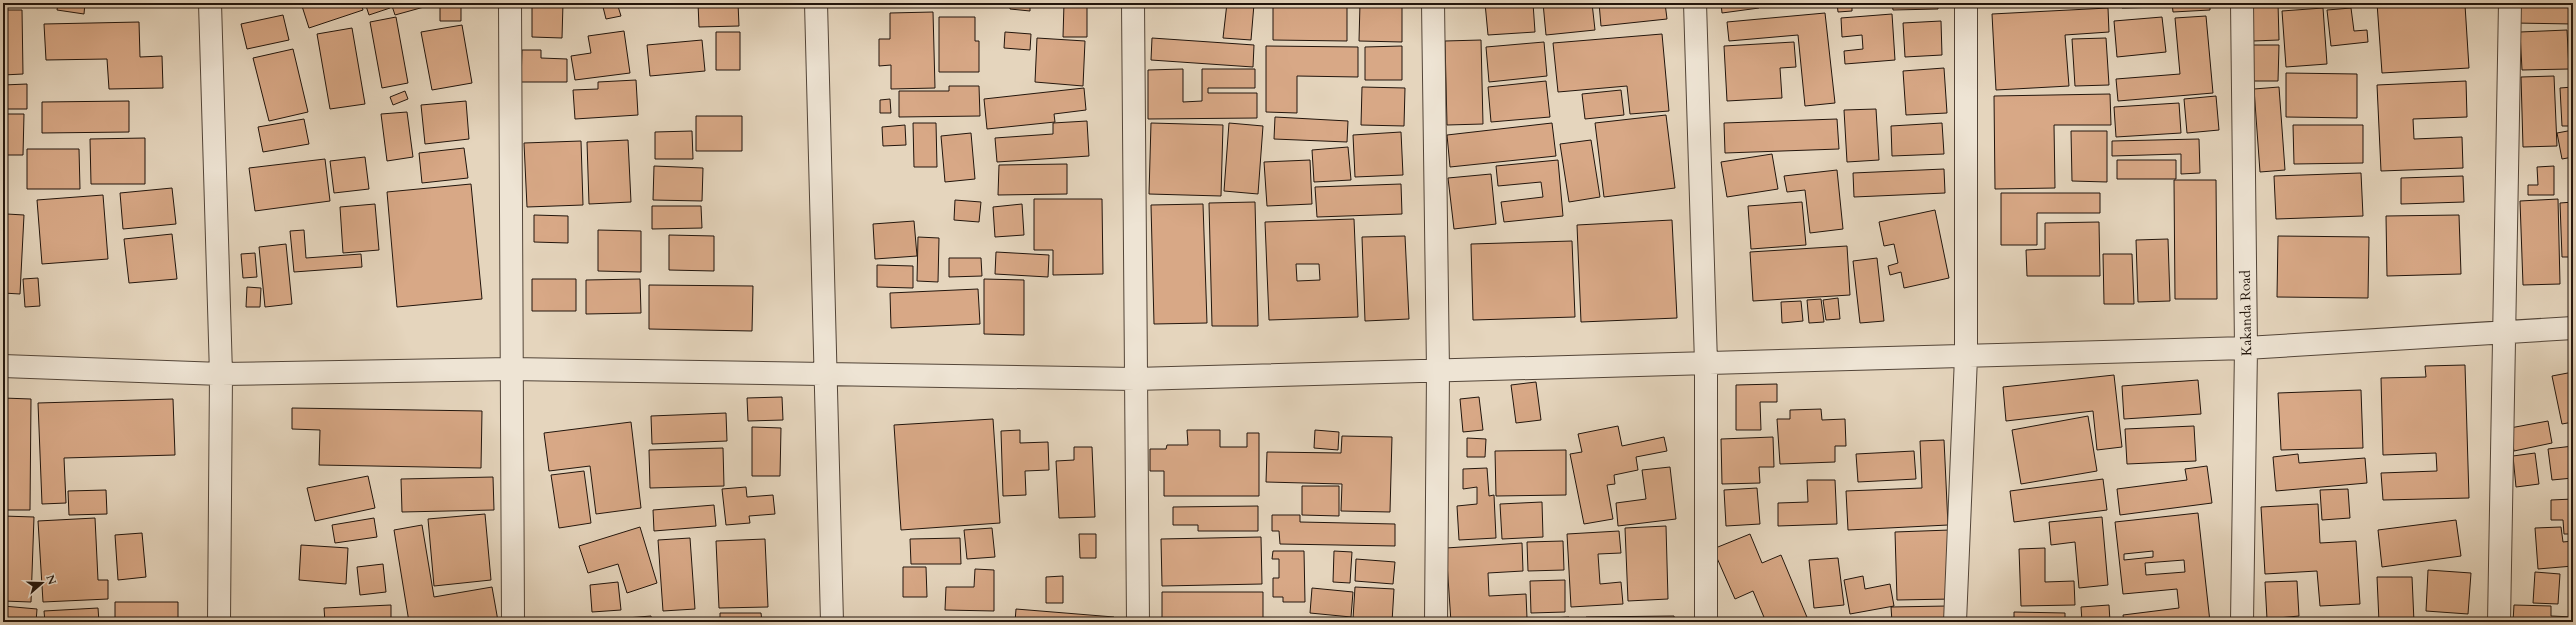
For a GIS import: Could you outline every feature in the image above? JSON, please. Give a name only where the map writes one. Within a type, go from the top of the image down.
[{"type":"street","points":[[210,3],[221,374],[219,622]]},
{"type":"street","points":[[510,3],[513,622]]},
{"type":"street","points":[[816,3],[832,622]]},
{"type":"street","points":[[1133,3],[1138,622]]},
{"type":"street","points":[[1433,3],[1438,371],[1436,622]]},
{"type":"street","points":[[1695,3],[1706,363],[1706,622]]},
{"type":"street","points":[[1956,622],[1966,356],[1966,3]]},
{"type":"street","name":"Kakanda Road","points":[[2242,3],[2246,348],[2242,622]]},
{"type":"street","points":[[2500,622],[2510,3]]},
{"type":"street","points":[[3,366],[221,374],[512,369],[1135,379],[2246,348],[2505,334],[2573,328]]},
{"type":"building","points":[[58,3],[85,3],[84,14],[57,10]]},
{"type":"building","points":[[301,3],[361,3],[363,10],[309,28]]},
{"type":"building","points":[[365,3],[389,3],[390,8],[369,15]]},
{"type":"building","points":[[391,3],[423,3],[424,7],[395,15]]},
{"type":"building","points":[[440,3],[461,3],[461,21],[440,21]]},
{"type":"building","points":[[532,3],[563,3],[562,38],[532,37]]},
{"type":"building","points":[[602,3],[617,3],[621,16],[606,19]]},
{"type":"building","points":[[698,3],[738,3],[739,26],[699,27]]},
{"type":"building","points":[[996,3],[1047,3],[1047,6],[1030,5],[1030,11],[1010,9],[1010,5]]},
{"type":"building","points":[[1064,3],[1087,3],[1087,37],[1063,37]]},
{"type":"building","points":[[1227,3],[1254,4],[1251,40],[1223,38]]},
{"type":"building","points":[[1360,3],[1402,3],[1402,42],[1359,41]]},
{"type":"building","points":[[1485,3],[1533,3],[1535,32],[1488,35]]},
{"type":"building","points":[[1543,3],[1592,3],[1595,30],[1546,35]]},
{"type":"building","points":[[1599,3],[1665,3],[1667,19],[1601,26]]},
{"type":"building","points":[[1721,3],[1758,3],[1759,8],[1722,13]]},
{"type":"building","points":[[1837,3],[1852,3],[1852,11],[1838,12]]},
{"type":"building","points":[[1859,3],[1883,3],[1883,5],[1859,6]]},
{"type":"building","points":[[1892,3],[1938,3],[1938,9],[1893,10]]},
{"type":"building","points":[[2122,3],[2165,3],[2165,7],[2122,8]]},
{"type":"building","points":[[2172,3],[2210,3],[2210,10],[2173,12]]},
{"type":"building","points":[[2278,3],[2279,40],[2253,41],[2252,5]]},
{"type":"building","points":[[2377,3],[2443,3],[2443,7],[2465,5],[2469,68],[2382,73]]},
{"type":"building","points":[[2514,3],[2573,3],[2573,24],[2514,23]]},
{"type":"building","points":[[1273,4],[1347,6],[1347,41],[1273,40]]},
{"type":"building","points":[[2108,8],[2109,32],[2065,35],[2069,86],[1996,90],[1992,14]]},
{"type":"building","points":[[2323,8],[2327,64],[2286,67],[2282,11]]},
{"type":"building","points":[[2351,8],[2354,31],[2367,30],[2368,42],[2331,46],[2327,10]]},
{"type":"building","points":[[3,10],[22,10],[23,74],[3,75]]},
{"type":"building","points":[[933,12],[935,88],[891,89],[891,65],[879,66],[879,39],[890,39],[890,13]]},
{"type":"building","points":[[1825,13],[1835,103],[1805,106],[1798,35],[1729,41],[1727,22]]},
{"type":"building","points":[[1892,14],[1895,60],[1845,64],[1844,51],[1863,49],[1862,35],[1842,37],[1841,18]]},
{"type":"building","points":[[283,15],[289,40],[247,49],[241,24]]},
{"type":"building","points":[[2206,16],[2213,93],[2118,101],[2116,79],[2180,74],[2175,18]]},
{"type":"building","points":[[396,17],[408,83],[382,88],[370,22]]},
{"type":"building","points":[[939,17],[975,17],[975,41],[979,41],[979,72],[939,72]]},
{"type":"building","points":[[2162,17],[2166,52],[2117,57],[2114,21]]},
{"type":"building","points":[[1941,21],[1942,55],[1905,57],[1903,23]]},
{"type":"building","points":[[139,22],[140,57],[162,56],[163,88],[109,89],[107,59],[46,60],[44,24]]},
{"type":"building","points":[[462,25],[472,83],[432,90],[421,32]]},
{"type":"building","points":[[352,28],[365,104],[330,109],[317,34]]},
{"type":"building","points":[[2567,30],[2569,69],[2522,70],[2520,32]]},
{"type":"building","points":[[624,31],[630,73],[575,80],[571,56],[591,53],[588,36]]},
{"type":"building","points":[[716,32],[740,32],[740,70],[716,70]]},
{"type":"building","points":[[1005,32],[1031,34],[1030,50],[1004,48]]},
{"type":"building","points":[[1662,34],[1669,111],[1630,114],[1627,86],[1558,92],[1553,43]]},
{"type":"building","points":[[1037,38],[1085,41],[1083,86],[1035,82]]},
{"type":"building","points":[[1152,38],[1254,45],[1253,67],[1151,60]]},
{"type":"building","points":[[2106,38],[2109,85],[2075,86],[2072,39]]},
{"type":"building","points":[[702,40],[705,71],[650,76],[647,45]]},
{"type":"building","points":[[1481,40],[1483,124],[1447,125],[1445,41]]},
{"type":"building","points":[[1544,42],[1547,76],[1489,82],[1486,47]]},
{"type":"building","points":[[1794,42],[1796,67],[1780,68],[1782,98],[1727,101],[1724,46]]},
{"type":"building","points":[[2252,45],[2279,45],[2278,81],[2252,81]]},
{"type":"building","points":[[1266,46],[1358,47],[1358,77],[1297,76],[1297,113],[1266,112]]},
{"type":"building","points":[[1402,46],[1402,80],[1365,80],[1365,47]]},
{"type":"building","points":[[293,49],[308,112],[269,121],[253,58]]},
{"type":"building","points":[[522,50],[541,50],[541,58],[567,59],[567,82],[521,82]]},
{"type":"building","points":[[1944,68],[1947,113],[1906,115],[1903,71]]},
{"type":"building","points":[[1183,69],[1183,102],[1202,101],[1202,69],[1255,69],[1255,88],[1208,88],[1208,93],[1257,93],[1257,118],[1148,119],[1148,70]]},
{"type":"building","points":[[2286,73],[2357,74],[2357,118],[2286,117]]},
{"type":"building","points":[[2554,76],[2557,146],[2523,147],[2521,77]]},
{"type":"building","points":[[636,80],[638,115],[575,119],[573,90],[598,89],[598,82]]},
{"type":"building","points":[[1546,81],[1550,117],[1491,122],[1488,87]]},
{"type":"building","points":[[2466,81],[2467,117],[2413,119],[2414,139],[2462,137],[2463,168],[2381,171],[2377,85]]},
{"type":"building","points":[[27,84],[27,109],[3,109],[3,85]]},
{"type":"building","points":[[949,86],[979,86],[980,116],[899,117],[899,91],[949,91]]},
{"type":"building","points":[[1362,87],[1405,88],[1404,126],[1361,125]]},
{"type":"building","points":[[2279,87],[2285,170],[2260,172],[2254,89]]},
{"type":"building","points":[[2573,87],[2573,126],[2562,126],[2560,88]]},
{"type":"building","points":[[1084,88],[1086,110],[1054,114],[1055,122],[987,129],[984,99]]},
{"type":"building","points":[[1621,90],[1624,115],[1585,119],[1582,94]]},
{"type":"building","points":[[405,91],[408,99],[393,105],[390,97]]},
{"type":"building","points":[[2110,94],[2111,125],[2054,125],[2055,188],[1995,189],[1994,96]]},
{"type":"building","points":[[2216,96],[2219,130],[2187,133],[2184,99]]},
{"type":"building","points":[[890,99],[891,113],[880,113],[880,100]]},
{"type":"building","points":[[129,101],[129,132],[42,133],[42,102]]},
{"type":"building","points":[[466,101],[469,139],[425,144],[421,105]]},
{"type":"building","points":[[2179,103],[2181,133],[2116,137],[2114,107]]},
{"type":"building","points":[[1876,109],[1879,160],[1847,162],[1844,110]]},
{"type":"building","points":[[407,112],[413,157],[387,161],[381,114]]},
{"type":"building","points":[[3,114],[24,114],[23,155],[3,155]]},
{"type":"building","points":[[1666,115],[1675,188],[1604,197],[1595,123]]},
{"type":"building","points":[[696,116],[742,116],[742,151],[696,151]]},
{"type":"building","points":[[1275,117],[1348,121],[1347,142],[1274,139]]},
{"type":"building","points":[[304,119],[309,144],[263,152],[258,127]]},
{"type":"building","points":[[1837,119],[1839,149],[1725,153],[1724,123]]},
{"type":"building","points":[[1087,121],[1089,156],[997,162],[995,138],[1053,134],[1053,123]]},
{"type":"building","points":[[913,123],[936,123],[937,167],[914,167]]},
{"type":"building","points":[[1151,123],[1223,125],[1221,196],[1149,194]]},
{"type":"building","points":[[1229,123],[1263,126],[1258,194],[1224,191]]},
{"type":"building","points":[[1552,123],[1556,156],[1450,167],[1447,135]]},
{"type":"building","points":[[1942,123],[1944,154],[1892,156],[1891,126]]},
{"type":"building","points":[[905,125],[906,145],[883,146],[882,127]]},
{"type":"building","points":[[2293,125],[2363,125],[2363,163],[2294,164]]},
{"type":"building","points":[[2573,130],[2573,157],[2562,159],[2557,133]]},
{"type":"building","points":[[692,131],[693,159],[655,159],[655,132]]},
{"type":"building","points":[[2071,131],[2107,131],[2107,182],[2072,181]]},
{"type":"building","points":[[1401,132],[1403,175],[1355,177],[1353,135]]},
{"type":"building","points":[[971,133],[975,179],[945,182],[941,136]]},
{"type":"building","points":[[145,138],[145,184],[91,184],[90,139]]},
{"type":"building","points":[[2199,139],[2200,173],[2181,174],[2181,154],[2112,156],[2112,141]]},
{"type":"building","points":[[628,140],[631,202],[589,204],[587,142]]},
{"type":"building","points":[[1591,140],[1600,197],[1569,202],[1560,144]]},
{"type":"building","points":[[581,141],[583,205],[527,207],[524,143]]},
{"type":"building","points":[[1348,147],[1351,180],[1314,182],[1312,150]]},
{"type":"building","points":[[464,148],[468,178],[422,183],[419,153]]},
{"type":"building","points":[[27,149],[79,149],[80,189],[27,189]]},
{"type":"building","points":[[1772,154],[1778,189],[1727,197],[1721,162]]},
{"type":"building","points":[[365,157],[369,189],[334,193],[330,161]]},
{"type":"building","points":[[325,159],[330,201],[255,211],[249,168]]},
{"type":"building","points":[[1310,160],[1312,204],[1267,206],[1264,162]]},
{"type":"building","points":[[1558,160],[1563,216],[1504,222],[1501,202],[1543,197],[1541,182],[1498,186],[1496,166]]},
{"type":"building","points":[[2117,160],[2176,160],[2176,179],[2117,179]]},
{"type":"building","points":[[1067,164],[1067,194],[998,195],[999,165]]},
{"type":"building","points":[[654,166],[703,168],[702,201],[653,200]]},
{"type":"building","points":[[2554,166],[2554,195],[2528,195],[2528,185],[2538,185],[2537,167]]},
{"type":"building","points":[[1944,169],[1945,193],[1854,197],[1853,173]]},
{"type":"building","points":[[1837,170],[1843,229],[1810,233],[1805,190],[1787,192],[1784,176]]},
{"type":"building","points":[[2361,173],[2363,216],[2276,219],[2274,176]]},
{"type":"building","points":[[1491,174],[1496,224],[1454,229],[1448,178]]},
{"type":"building","points":[[2463,176],[2464,202],[2401,204],[2401,178]]},
{"type":"building","points":[[2174,180],[2216,180],[2217,299],[2175,299]]},
{"type":"building","points":[[471,184],[482,299],[397,307],[387,192]]},
{"type":"building","points":[[1401,184],[1402,214],[1317,217],[1315,187]]},
{"type":"building","points":[[172,188],[176,224],[123,229],[120,193]]},
{"type":"building","points":[[2001,193],[2100,193],[2100,213],[2037,213],[2037,245],[2001,245]]},
{"type":"building","points":[[103,195],[108,259],[42,264],[37,200]]},
{"type":"building","points":[[1034,199],[1102,199],[1103,274],[1053,275],[1053,250],[1034,250]]},
{"type":"building","points":[[2558,199],[2560,284],[2523,285],[2520,201]]},
{"type":"building","points":[[955,200],[981,202],[979,222],[954,220]]},
{"type":"building","points":[[1255,202],[1258,326],[1212,326],[1209,203]]},
{"type":"building","points":[[1802,202],[1806,245],[1751,249],[1748,206]]},
{"type":"building","points":[[2573,202],[2573,257],[2562,257],[2560,203]]},
{"type":"building","points":[[375,204],[379,250],[343,253],[340,207]]},
{"type":"building","points":[[1022,204],[1024,235],[995,237],[993,207]]},
{"type":"building","points":[[1203,204],[1207,323],[1154,324],[1151,205]]},
{"type":"building","points":[[652,206],[701,206],[702,228],[652,229]]},
{"type":"building","points":[[1935,210],[1949,278],[1904,288],[1901,272],[1890,275],[1888,266],[1898,263],[1894,244],[1884,246],[1879,222]]},
{"type":"building","points":[[7,214],[24,215],[20,294],[3,293],[3,247],[6,248]]},
{"type":"building","points":[[534,215],[568,216],[568,243],[534,242]]},
{"type":"building","points":[[2459,215],[2461,274],[2387,276],[2386,216]]},
{"type":"building","points":[[1354,219],[1358,317],[1269,320],[1265,222]],"holes":[[[1296,264],[1319,264],[1320,280],[1297,281]]]},
{"type":"building","points":[[1672,220],[1677,318],[1581,322],[1577,225]]},
{"type":"building","points":[[914,221],[917,256],[875,259],[873,224]]},
{"type":"building","points":[[2099,222],[2100,276],[2027,276],[2026,250],[2045,249],[2045,223]]},
{"type":"building","points":[[304,230],[306,258],[361,254],[362,267],[294,272],[290,231]]},
{"type":"building","points":[[598,230],[641,231],[641,272],[598,271]]},
{"type":"building","points":[[172,234],[177,279],[129,283],[124,239]]},
{"type":"building","points":[[669,235],[714,236],[714,271],[669,270]]},
{"type":"building","points":[[1405,236],[1409,319],[1365,321],[1362,237]]},
{"type":"building","points":[[2278,236],[2369,237],[2368,298],[2277,297]]},
{"type":"building","points":[[918,237],[939,238],[938,282],[917,281]]},
{"type":"building","points":[[2168,239],[2170,301],[2138,302],[2136,240]]},
{"type":"building","points":[[1572,241],[1575,317],[1473,320],[1471,244]]},
{"type":"building","points":[[286,244],[292,304],[265,307],[259,247]]},
{"type":"building","points":[[1847,246],[1850,295],[1753,301],[1750,252]]},
{"type":"building","points":[[996,252],[1049,255],[1048,277],[995,274]]},
{"type":"building","points":[[255,253],[257,277],[243,278],[241,254]]},
{"type":"building","points":[[2103,254],[2132,254],[2134,304],[2104,304]]},
{"type":"building","points":[[949,258],[981,258],[982,276],[949,277]]},
{"type":"building","points":[[1877,258],[1884,321],[1860,323],[1853,261]]},
{"type":"building","points":[[877,265],[913,266],[913,288],[877,287]]},
{"type":"building","points":[[38,278],[40,306],[25,307],[23,279]]},
{"type":"building","points":[[532,279],[576,279],[576,311],[532,311]]},
{"type":"building","points":[[640,279],[641,313],[586,314],[586,280]]},
{"type":"building","points":[[984,279],[1024,280],[1024,335],[984,334]]},
{"type":"building","points":[[649,285],[753,286],[752,331],[649,329]]},
{"type":"building","points":[[247,287],[261,288],[260,307],[246,307]]},
{"type":"building","points":[[978,289],[980,324],[891,328],[890,293]]},
{"type":"building","points":[[1838,298],[1840,319],[1826,320],[1823,300]]},
{"type":"building","points":[[1821,299],[1824,322],[1809,323],[1807,300]]},
{"type":"building","points":[[1801,301],[1803,321],[1782,323],[1781,302]]},
{"type":"building","points":[[2465,365],[2469,498],[2383,500],[2381,473],[2437,471],[2436,453],[2383,455],[2381,378],[2426,377],[2425,366]]},
{"type":"building","points":[[2573,372],[2573,422],[2562,424],[2552,376]]},
{"type":"building","points":[[2114,375],[2122,447],[2097,450],[2093,411],[2006,421],[2003,387]]},
{"type":"building","points":[[2198,380],[2201,414],[2124,419],[2122,386]]},
{"type":"building","points":[[1536,382],[1541,420],[1516,423],[1511,385]]},
{"type":"building","points":[[1777,384],[1777,402],[1760,402],[1761,430],[1736,430],[1736,385]]},
{"type":"building","points":[[2361,390],[2363,448],[2281,450],[2278,393]]},
{"type":"building","points":[[782,397],[783,420],[748,421],[747,398]]},
{"type":"building","points":[[1479,397],[1483,430],[1463,432],[1460,399]]},
{"type":"building","points":[[3,398],[31,399],[30,510],[3,510]]},
{"type":"building","points":[[173,399],[175,455],[64,458],[66,503],[42,504],[38,403]]},
{"type":"building","points":[[292,408],[482,411],[481,468],[319,465],[320,430],[292,429]]},
{"type":"building","points":[[1821,409],[1822,420],[1845,419],[1846,446],[1835,446],[1835,462],[1780,464],[1777,419],[1790,419],[1790,410]]},
{"type":"building","points":[[726,413],[727,441],[652,444],[651,416]]},
{"type":"building","points":[[2088,416],[2097,471],[2021,484],[2012,430]]},
{"type":"building","points":[[993,419],[1000,523],[901,530],[894,425]]},
{"type":"building","points":[[2548,421],[2552,443],[2514,451],[2510,428]]},
{"type":"building","points":[[631,422],[641,508],[596,514],[590,466],[549,471],[544,433]]},
{"type":"building","points":[[1618,426],[1622,446],[1664,437],[1667,451],[1636,457],[1638,470],[1614,475],[1615,484],[1607,485],[1613,519],[1584,524],[1570,454],[1582,452],[1578,434]]},
{"type":"building","points":[[2194,426],[2196,461],[2127,464],[2125,429]]},
{"type":"building","points":[[752,427],[781,428],[780,476],[752,476]]},
{"type":"building","points":[[1020,430],[1020,443],[1048,442],[1049,470],[1025,471],[1026,495],[1003,496],[1001,431]]},
{"type":"building","points":[[1187,430],[1220,430],[1220,447],[1247,447],[1247,433],[1259,433],[1259,496],[1164,496],[1164,471],[1150,471],[1150,449],[1166,449],[1167,445],[1188,445]]},
{"type":"building","points":[[1315,430],[1339,432],[1338,450],[1314,448]]},
{"type":"building","points":[[1342,436],[1392,437],[1390,512],[1341,511],[1342,484],[1266,482],[1267,452],[1341,453]]},
{"type":"building","points":[[1773,437],[1774,467],[1759,467],[1760,483],[1722,484],[1721,439]]},
{"type":"building","points":[[1467,438],[1486,439],[1485,457],[1467,457]]},
{"type":"building","points":[[1944,440],[1948,525],[1848,530],[1846,491],[1922,488],[1920,441]]},
{"type":"building","points":[[2573,446],[2573,478],[2552,480],[2548,449]]},
{"type":"building","points":[[1074,447],[1092,447],[1095,517],[1059,518],[1056,461],[1074,460]]},
{"type":"building","points":[[723,448],[724,486],[650,488],[649,450]]},
{"type":"building","points":[[1566,450],[1566,495],[1496,496],[1495,451]]},
{"type":"building","points":[[1914,451],[1916,479],[1858,482],[1856,454]]},
{"type":"building","points":[[2535,453],[2539,484],[2516,487],[2513,456]]},
{"type":"building","points":[[2298,454],[2299,463],[2365,458],[2367,483],[2276,491],[2273,457]]},
{"type":"building","points":[[2207,466],[2212,503],[2120,515],[2117,489],[2187,480],[2185,469]]},
{"type":"building","points":[[1670,467],[1676,519],[1618,526],[1616,503],[1646,499],[1642,470]]},
{"type":"building","points":[[1487,468],[1489,496],[1494,495],[1496,538],[1459,540],[1457,506],[1477,504],[1477,487],[1463,489],[1463,469]]},
{"type":"building","points":[[584,471],[591,523],[559,528],[551,475]]},
{"type":"building","points":[[368,476],[375,508],[315,521],[307,488]]},
{"type":"building","points":[[493,477],[494,510],[402,512],[401,479]]},
{"type":"building","points":[[2103,479],[2107,510],[2014,522],[2010,491]]},
{"type":"building","points":[[1807,480],[1835,480],[1837,524],[1778,526],[1778,503],[1808,502]]},
{"type":"building","points":[[1302,486],[1339,486],[1339,516],[1302,515]]},
{"type":"building","points":[[746,487],[747,497],[773,495],[775,514],[749,516],[750,523],[726,525],[722,489]]},
{"type":"building","points":[[1757,488],[1760,524],[1726,526],[1724,490]]},
{"type":"building","points":[[2348,489],[2350,518],[2322,520],[2320,490]]},
{"type":"building","points":[[106,490],[107,514],[69,515],[68,491]]},
{"type":"building","points":[[2573,499],[2573,534],[2564,534],[2563,520],[2551,520],[2551,500]]},
{"type":"building","points":[[1542,502],[1543,537],[1502,539],[1500,504]]},
{"type":"building","points":[[2318,504],[2320,543],[2356,541],[2360,604],[2320,606],[2317,571],[2265,574],[2261,507]]},
{"type":"building","points":[[714,505],[716,526],[654,531],[653,510]]},
{"type":"building","points":[[1258,506],[1258,531],[1198,531],[1198,525],[1173,525],[1173,507]]},
{"type":"building","points":[[2198,513],[2210,622],[2124,622],[2123,615],[2179,608],[2177,589],[2123,594],[2115,522]],"holes":[[[2153,551],[2153,557],[2124,560],[2124,554]],[[2184,560],[2185,572],[2146,575],[2145,563]]]},
{"type":"building","points":[[485,514],[491,580],[434,586],[428,519]]},
{"type":"building","points":[[1272,515],[1300,515],[1300,522],[1395,524],[1395,546],[1280,544],[1279,531],[1272,531]]},
{"type":"building","points":[[3,516],[34,517],[31,602],[3,601]]},
{"type":"building","points":[[2102,517],[2108,585],[2079,588],[2075,542],[2051,545],[2049,522]]},
{"type":"building","points":[[95,518],[98,580],[108,580],[108,599],[43,602],[38,521]]},
{"type":"building","points":[[374,518],[377,537],[335,543],[332,525]]},
{"type":"building","points":[[2456,520],[2461,556],[2382,567],[2378,530]]},
{"type":"building","points":[[422,525],[434,597],[492,587],[498,621],[409,622],[394,530]]},
{"type":"building","points":[[1666,526],[1668,599],[1628,601],[1625,528]]},
{"type":"building","points":[[640,527],[657,583],[627,593],[618,564],[588,573],[579,546]]},
{"type":"building","points":[[2561,527],[2563,542],[2573,541],[2573,566],[2538,569],[2535,528]]},
{"type":"building","points":[[992,528],[995,557],[967,559],[964,530]]},
{"type":"building","points":[[1950,530],[1952,599],[1897,600],[1895,532]]},
{"type":"building","points":[[1619,531],[1621,553],[1598,554],[1600,584],[1621,582],[1623,604],[1571,607],[1567,534]]},
{"type":"building","points":[[142,533],[146,577],[118,580],[115,535]]},
{"type":"building","points":[[1079,534],[1096,534],[1096,558],[1080,558]]},
{"type":"building","points":[[1750,534],[1762,563],[1781,555],[1809,622],[1766,622],[1753,591],[1735,599],[1713,549]]},
{"type":"building","points":[[1261,537],[1262,584],[1162,586],[1161,539]]},
{"type":"building","points":[[690,538],[695,609],[663,611],[658,540]]},
{"type":"building","points":[[960,538],[961,564],[911,564],[910,539]]},
{"type":"building","points":[[765,539],[768,607],[719,608],[716,541]]},
{"type":"building","points":[[1563,541],[1564,570],[1528,571],[1527,542]]},
{"type":"building","points":[[1522,543],[1523,571],[1488,573],[1489,596],[1526,594],[1527,618],[1451,622],[1446,548]]},
{"type":"building","points":[[301,545],[348,548],[346,584],[299,580]]},
{"type":"building","points":[[2045,548],[2045,582],[2074,581],[2075,605],[2021,606],[2019,549]]},
{"type":"building","points":[[1273,551],[1304,551],[1305,602],[1283,602],[1283,597],[1273,597],[1273,578],[1279,578],[1279,559],[1272,559]]},
{"type":"building","points":[[1334,551],[1352,552],[1350,583],[1333,582]]},
{"type":"building","points":[[1838,558],[1844,605],[1814,608],[1809,560]]},
{"type":"building","points":[[1356,559],[1395,562],[1393,584],[1355,581]]},
{"type":"building","points":[[383,564],[386,592],[360,595],[357,567]]},
{"type":"building","points":[[903,567],[926,567],[927,597],[903,597]]},
{"type":"building","points":[[975,569],[994,570],[994,611],[945,610],[946,587],[974,587]]},
{"type":"building","points":[[2428,570],[2471,573],[2468,614],[2426,611]]},
{"type":"building","points":[[2535,572],[2560,574],[2558,604],[2533,603]]},
{"type":"building","points":[[1063,576],[1063,603],[1046,603],[1046,577]]},
{"type":"building","points":[[1863,576],[1865,589],[1890,584],[1894,606],[1850,614],[1844,580]]},
{"type":"building","points":[[2377,577],[2412,577],[2414,622],[2379,622]]},
{"type":"building","points":[[1565,580],[1565,612],[1531,613],[1530,581]]},
{"type":"building","points":[[2297,581],[2299,616],[2267,619],[2265,582]]},
{"type":"building","points":[[618,582],[621,610],[592,612],[590,585]]},
{"type":"building","points":[[1355,587],[1394,589],[1392,622],[1353,619]]},
{"type":"building","points":[[1312,588],[1353,592],[1351,617],[1310,613]]},
{"type":"building","points":[[1162,592],[1263,592],[1263,622],[1162,622]]},
{"type":"building","points":[[115,602],[178,602],[178,622],[115,622]]},
{"type":"building","points":[[391,605],[391,622],[325,622],[324,608]]},
{"type":"building","points":[[2109,605],[2110,622],[2082,622],[2081,607]]},
{"type":"building","points":[[2514,605],[2551,606],[2551,616],[2573,617],[2573,622],[2513,622]]},
{"type":"building","points":[[3,606],[37,609],[36,622],[3,622]]},
{"type":"building","points":[[1947,606],[1947,622],[1892,622],[1891,607]]},
{"type":"building","points":[[98,608],[99,622],[45,622],[44,611]]},
{"type":"building","points":[[1016,609],[1114,617],[1113,622],[1015,622]]},
{"type":"building","points":[[2014,612],[2065,613],[2065,622],[2014,622]]},
{"type":"building","points":[[720,613],[761,613],[762,622],[720,622]]},
{"type":"building","points":[[651,616],[652,622],[577,622]]},
{"type":"building","points":[[1674,616],[1675,622],[1586,622],[1586,617]]},
{"type":"building","points":[[1569,617],[1569,622],[1502,621]]},
{"type":"building","points":[[315,618],[315,622],[295,622],[295,620]]},
{"type":"building","points":[[986,619],[986,622],[908,622]]}]
